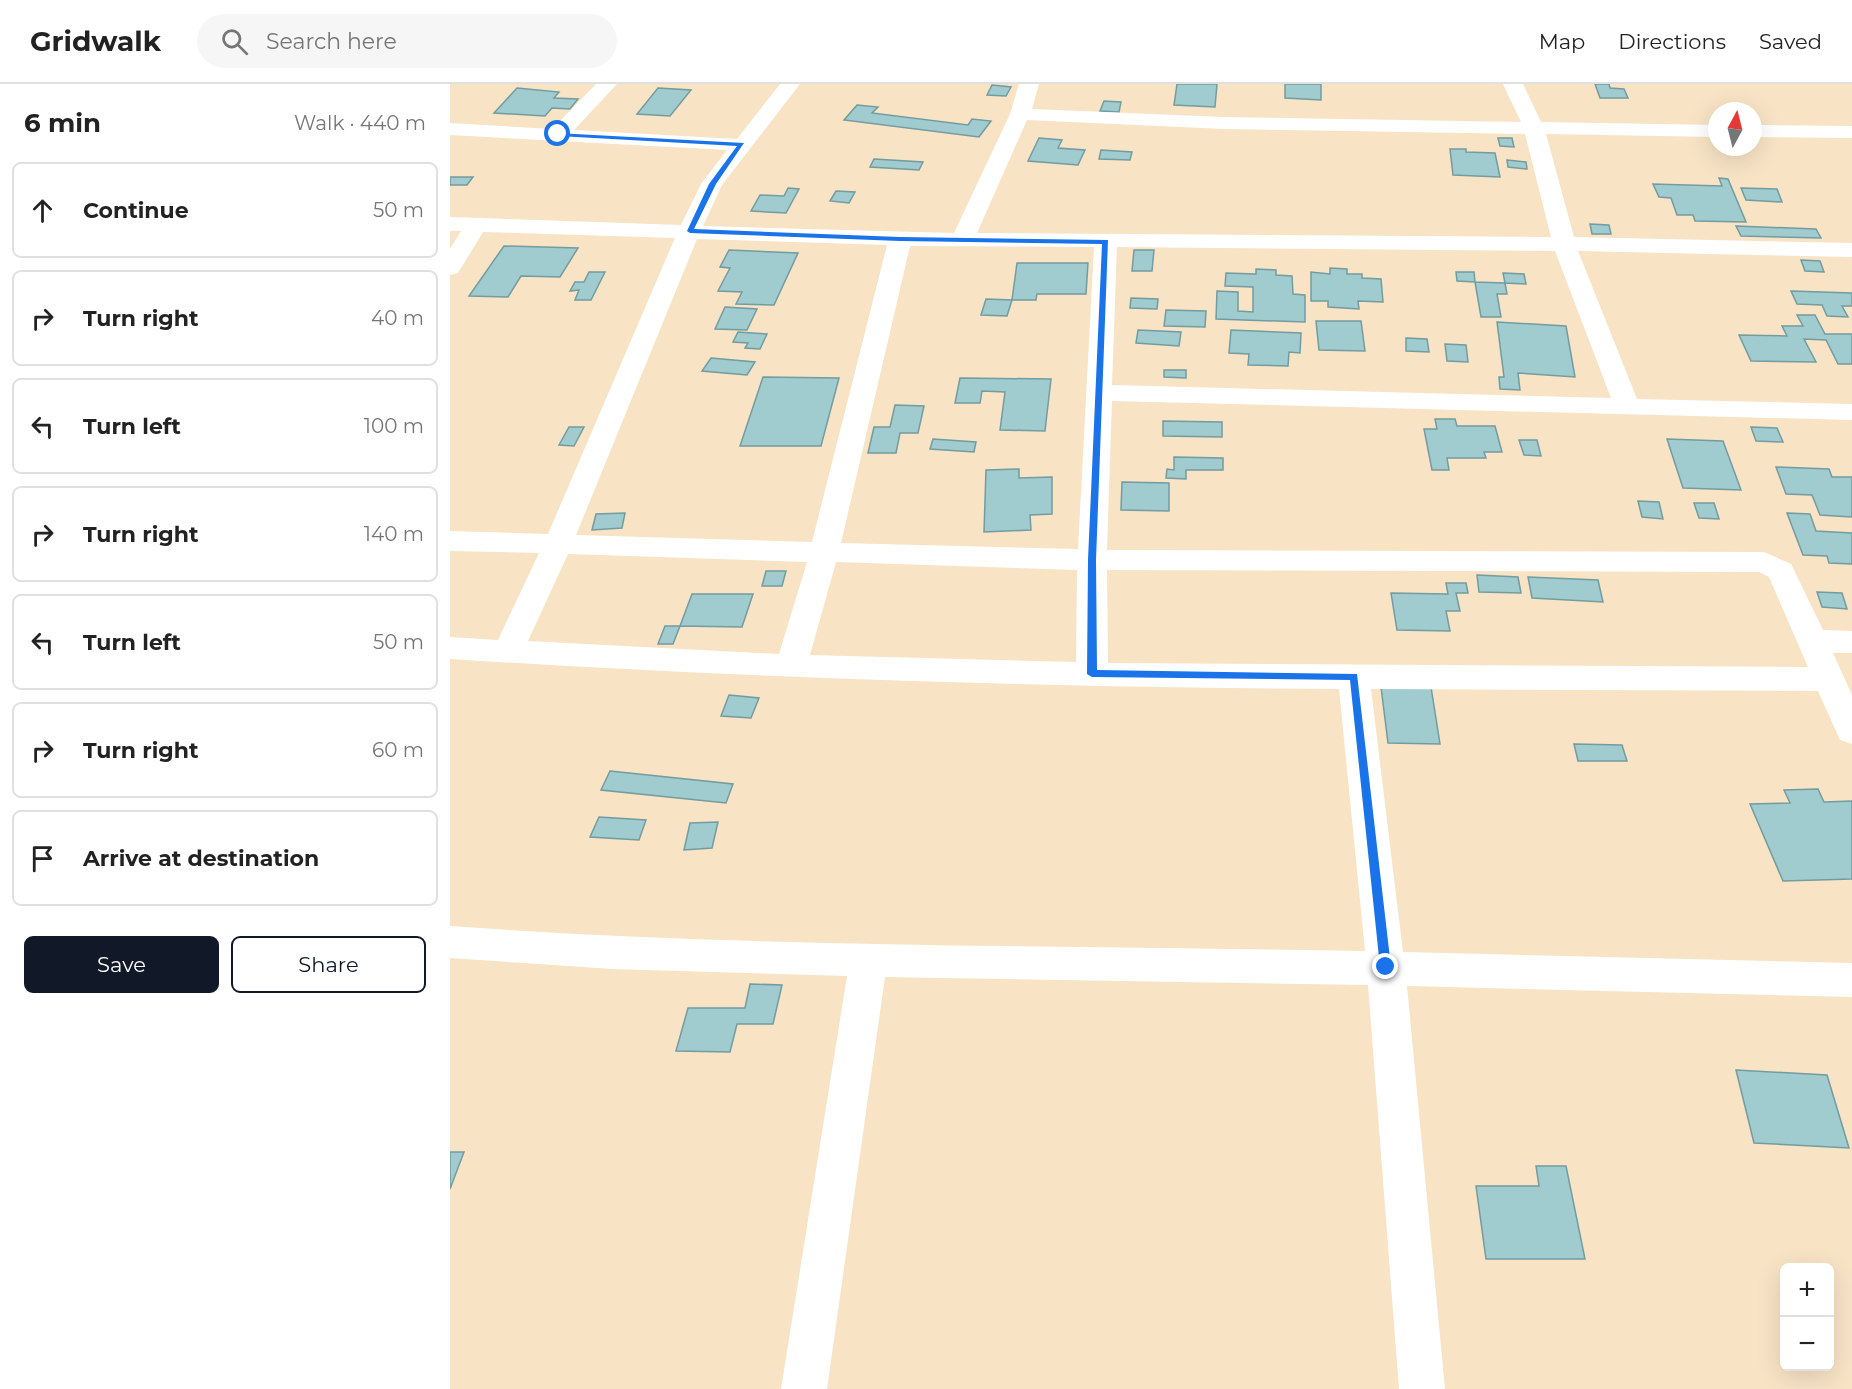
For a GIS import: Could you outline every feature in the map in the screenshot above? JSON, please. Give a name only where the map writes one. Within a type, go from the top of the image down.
[{"type":"street","points":[[558,134],[607,84]]},
{"type":"street","points":[[508,652],[558,544],[712,184],[790,84]]},
{"type":"street","points":[[963,238],[1020,114],[1029,84]]},
{"type":"street","points":[[1513,84],[1534,129],[1564,244],[1628,406]]},
{"type":"street","points":[[1020,114],[1224,123],[1708,131]]},
{"type":"street","points":[[450,129],[742,144]]},
{"type":"street","points":[[1762,131],[1852,132]]},
{"type":"street","points":[[450,224],[900,239],[1564,244],[1852,250]]},
{"type":"street","points":[[450,268],[476,225]]},
{"type":"street","points":[[791,666],[824,553],[900,239]]},
{"type":"street","points":[[1092,674],[1092,560],[1106,242]]},
{"type":"street","points":[[1101,393],[1852,412]]},
{"type":"street","points":[[450,541],[1092,560],[1764,562],[1781,571],[1852,731]]},
{"type":"street","points":[[1812,641],[1852,642]]},
{"type":"street","points":[[450,648],[791,666],[1092,674],[1828,679]]},
{"type":"street","points":[[1354,676],[1386,967],[1422,1389]]},
{"type":"street","points":[[450,942],[548,950],[869,960],[1386,967],[1852,980]]},
{"type":"street","points":[[804,1389],[869,960]]},
{"type":"building","points":[[1177,84],[1217,84],[1215,107],[1174,105]]},
{"type":"building","points":[[1285,84],[1321,84],[1321,100],[1285,98]]},
{"type":"building","points":[[1595,84],[1609,84],[1610,88],[1624,89],[1628,98],[1600,98]]},
{"type":"building","points":[[992,85],[1011,87],[1006,96],[987,95]]},
{"type":"building","points":[[517,88],[559,92],[554,98],[578,99],[570,109],[552,108],[545,116],[494,113]]},
{"type":"building","points":[[658,88],[691,90],[670,116],[637,114]]},
{"type":"building","points":[[1104,101],[1121,102],[1119,112],[1100,111]]},
{"type":"building","points":[[857,105],[878,107],[872,113],[968,125],[972,119],[991,121],[979,137],[844,120]]},
{"type":"building","points":[[1039,138],[1062,140],[1058,148],[1085,150],[1078,165],[1028,161]]},
{"type":"building","points":[[1498,138],[1512,138],[1514,147],[1500,146]]},
{"type":"building","points":[[1450,149],[1495,153],[1500,177],[1453,175]]},
{"type":"building","points":[[1101,150],[1132,152],[1130,160],[1099,159]]},
{"type":"building","points":[[874,159],[923,162],[919,170],[870,167]]},
{"type":"building","points":[[1507,160],[1526,162],[1527,169],[1508,167]]},
{"type":"building","points":[[450,177],[473,177],[467,185],[450,185]]},
{"type":"building","points":[[1719,178],[1728,179],[1746,222],[1695,221],[1693,215],[1677,215],[1671,198],[1659,197],[1653,184],[1722,186]]},
{"type":"building","points":[[788,188],[799,189],[786,213],[751,211],[760,195],[784,196]]},
{"type":"building","points":[[1741,188],[1777,189],[1782,202],[1746,200]]},
{"type":"building","points":[[836,191],[855,192],[849,203],[830,201]]},
{"type":"building","points":[[1590,224],[1609,225],[1611,234],[1592,234]]},
{"type":"building","points":[[1736,226],[1816,229],[1821,238],[1741,236]]},
{"type":"building","points":[[504,246],[578,248],[560,277],[521,276],[508,297],[469,296]]},
{"type":"building","points":[[729,250],[798,253],[774,305],[736,304],[742,292],[718,291],[730,268],[720,267]]},
{"type":"building","points":[[1134,250],[1154,250],[1152,271],[1132,271]]},
{"type":"building","points":[[1801,260],[1820,261],[1824,272],[1805,271]]},
{"type":"building","points":[[1017,263],[1088,263],[1086,294],[1037,294],[1036,300],[1012,300]]},
{"type":"building","points":[[1330,268],[1347,269],[1347,274],[1362,274],[1362,278],[1381,279],[1383,302],[1358,301],[1359,309],[1328,307],[1328,301],[1311,301],[1311,272],[1330,274]]},
{"type":"building","points":[[1256,269],[1276,270],[1276,275],[1292,276],[1293,294],[1305,295],[1305,322],[1216,319],[1217,291],[1238,292],[1238,311],[1253,312],[1253,287],[1225,286],[1226,273],[1256,274]]},
{"type":"building","points":[[589,272],[605,272],[591,300],[575,300],[579,290],[570,291],[575,282],[584,282]]},
{"type":"building","points":[[1456,272],[1474,272],[1475,282],[1457,281]]},
{"type":"building","points":[[1503,273],[1524,274],[1526,284],[1505,283]]},
{"type":"building","points":[[1475,282],[1505,283],[1507,294],[1497,294],[1501,317],[1481,317]]},
{"type":"building","points":[[1791,291],[1852,293],[1852,306],[1842,306],[1848,317],[1827,316],[1822,305],[1797,304]]},
{"type":"building","points":[[1131,298],[1158,299],[1157,309],[1130,308]]},
{"type":"building","points":[[986,299],[1012,300],[1007,316],[981,315]]},
{"type":"building","points":[[725,307],[757,309],[747,330],[715,329]]},
{"type":"building","points":[[1166,310],[1206,311],[1205,327],[1164,326]]},
{"type":"building","points":[[1797,315],[1815,315],[1825,334],[1852,334],[1852,364],[1838,364],[1826,340],[1804,339],[1816,362],[1751,361],[1739,335],[1787,336],[1782,326],[1803,326]]},
{"type":"building","points":[[1316,321],[1361,321],[1365,351],[1319,350]]},
{"type":"building","points":[[1497,322],[1566,326],[1575,377],[1518,373],[1520,390],[1500,389],[1499,377],[1504,377]]},
{"type":"building","points":[[1138,330],[1181,332],[1179,346],[1136,343]]},
{"type":"building","points":[[1231,330],[1301,333],[1300,353],[1289,352],[1288,366],[1248,365],[1249,354],[1229,353]]},
{"type":"building","points":[[738,332],[767,334],[760,349],[745,348],[748,343],[733,342]]},
{"type":"building","points":[[1406,338],[1427,339],[1429,352],[1406,351]]},
{"type":"building","points":[[1445,344],[1466,345],[1468,362],[1447,361]]},
{"type":"building","points":[[711,358],[755,362],[747,375],[702,371]]},
{"type":"building","points":[[1164,370],[1186,370],[1186,378],[1164,377]]},
{"type":"building","points":[[763,377],[839,378],[821,446],[740,446]]},
{"type":"building","points":[[960,378],[1051,379],[1045,431],[1000,430],[1005,392],[982,391],[980,403],[955,403]]},
{"type":"building","points":[[895,405],[924,406],[918,433],[900,433],[896,453],[868,453],[874,427],[890,427]]},
{"type":"building","points":[[1435,419],[1455,419],[1457,426],[1495,426],[1502,452],[1484,452],[1486,458],[1447,458],[1449,470],[1432,470],[1424,429],[1437,429]]},
{"type":"building","points":[[1163,421],[1222,422],[1222,437],[1163,436]]},
{"type":"building","points":[[569,427],[584,427],[574,446],[559,445]]},
{"type":"building","points":[[1751,427],[1777,428],[1783,442],[1756,441]]},
{"type":"building","points":[[933,439],[976,442],[974,452],[930,449]]},
{"type":"building","points":[[1667,439],[1723,441],[1741,490],[1683,488]]},
{"type":"building","points":[[1519,440],[1537,440],[1541,456],[1524,455]]},
{"type":"building","points":[[1174,457],[1223,458],[1223,470],[1186,470],[1186,479],[1166,478],[1167,469],[1174,470]]},
{"type":"building","points":[[1776,467],[1829,469],[1832,477],[1852,477],[1852,517],[1820,515],[1812,495],[1786,494]]},
{"type":"building","points":[[1019,469],[1019,478],[1052,477],[1052,514],[1030,515],[1031,530],[984,532],[986,470]]},
{"type":"building","points":[[1122,482],[1169,483],[1169,511],[1121,510]]},
{"type":"building","points":[[1638,501],[1659,502],[1663,519],[1642,517]]},
{"type":"building","points":[[1694,503],[1714,503],[1719,519],[1699,518]]},
{"type":"building","points":[[625,513],[622,528],[592,530],[596,514]]},
{"type":"building","points":[[1787,513],[1810,514],[1816,531],[1852,533],[1852,564],[1829,563],[1827,556],[1803,555]]},
{"type":"building","points":[[766,571],[786,571],[782,586],[762,586]]},
{"type":"building","points":[[1477,575],[1518,577],[1521,593],[1479,592]]},
{"type":"building","points":[[1528,577],[1598,580],[1603,602],[1532,598]]},
{"type":"building","points":[[1446,583],[1466,583],[1468,593],[1456,593],[1460,611],[1446,611],[1450,631],[1397,630],[1391,593],[1448,594]]},
{"type":"building","points":[[1817,592],[1842,593],[1847,609],[1822,607]]},
{"type":"building","points":[[692,594],[753,594],[742,627],[680,626]]},
{"type":"building","points":[[665,626],[680,626],[673,644],[658,644]]},
{"type":"building","points":[[1381,687],[1431,687],[1440,744],[1388,743]]},
{"type":"building","points":[[729,695],[759,698],[751,718],[721,716]]},
{"type":"building","points":[[1574,744],[1622,745],[1627,761],[1578,761]]},
{"type":"building","points":[[610,771],[733,784],[726,803],[601,790]]},
{"type":"building","points":[[1818,789],[1824,802],[1852,801],[1852,879],[1783,881],[1750,804],[1790,803],[1784,790]]},
{"type":"building","points":[[599,817],[646,820],[639,840],[590,837]]},
{"type":"building","points":[[718,822],[712,848],[684,850],[690,823]]},
{"type":"building","points":[[750,984],[782,985],[773,1024],[737,1024],[730,1052],[676,1051],[688,1008],[745,1008]]},
{"type":"building","points":[[1736,1070],[1827,1075],[1849,1148],[1754,1143]]},
{"type":"building","points":[[450,1152],[464,1152],[450,1189]]},
{"type":"building","points":[[1536,1166],[1566,1166],[1585,1259],[1486,1259],[1476,1186],[1539,1186]]},
{"type":"route","points":[[558,134],[742,144],[712,184],[690,231],[900,239],[963,238],[1106,242],[1092,560],[1092,674],[1354,676],[1386,967]]}]
